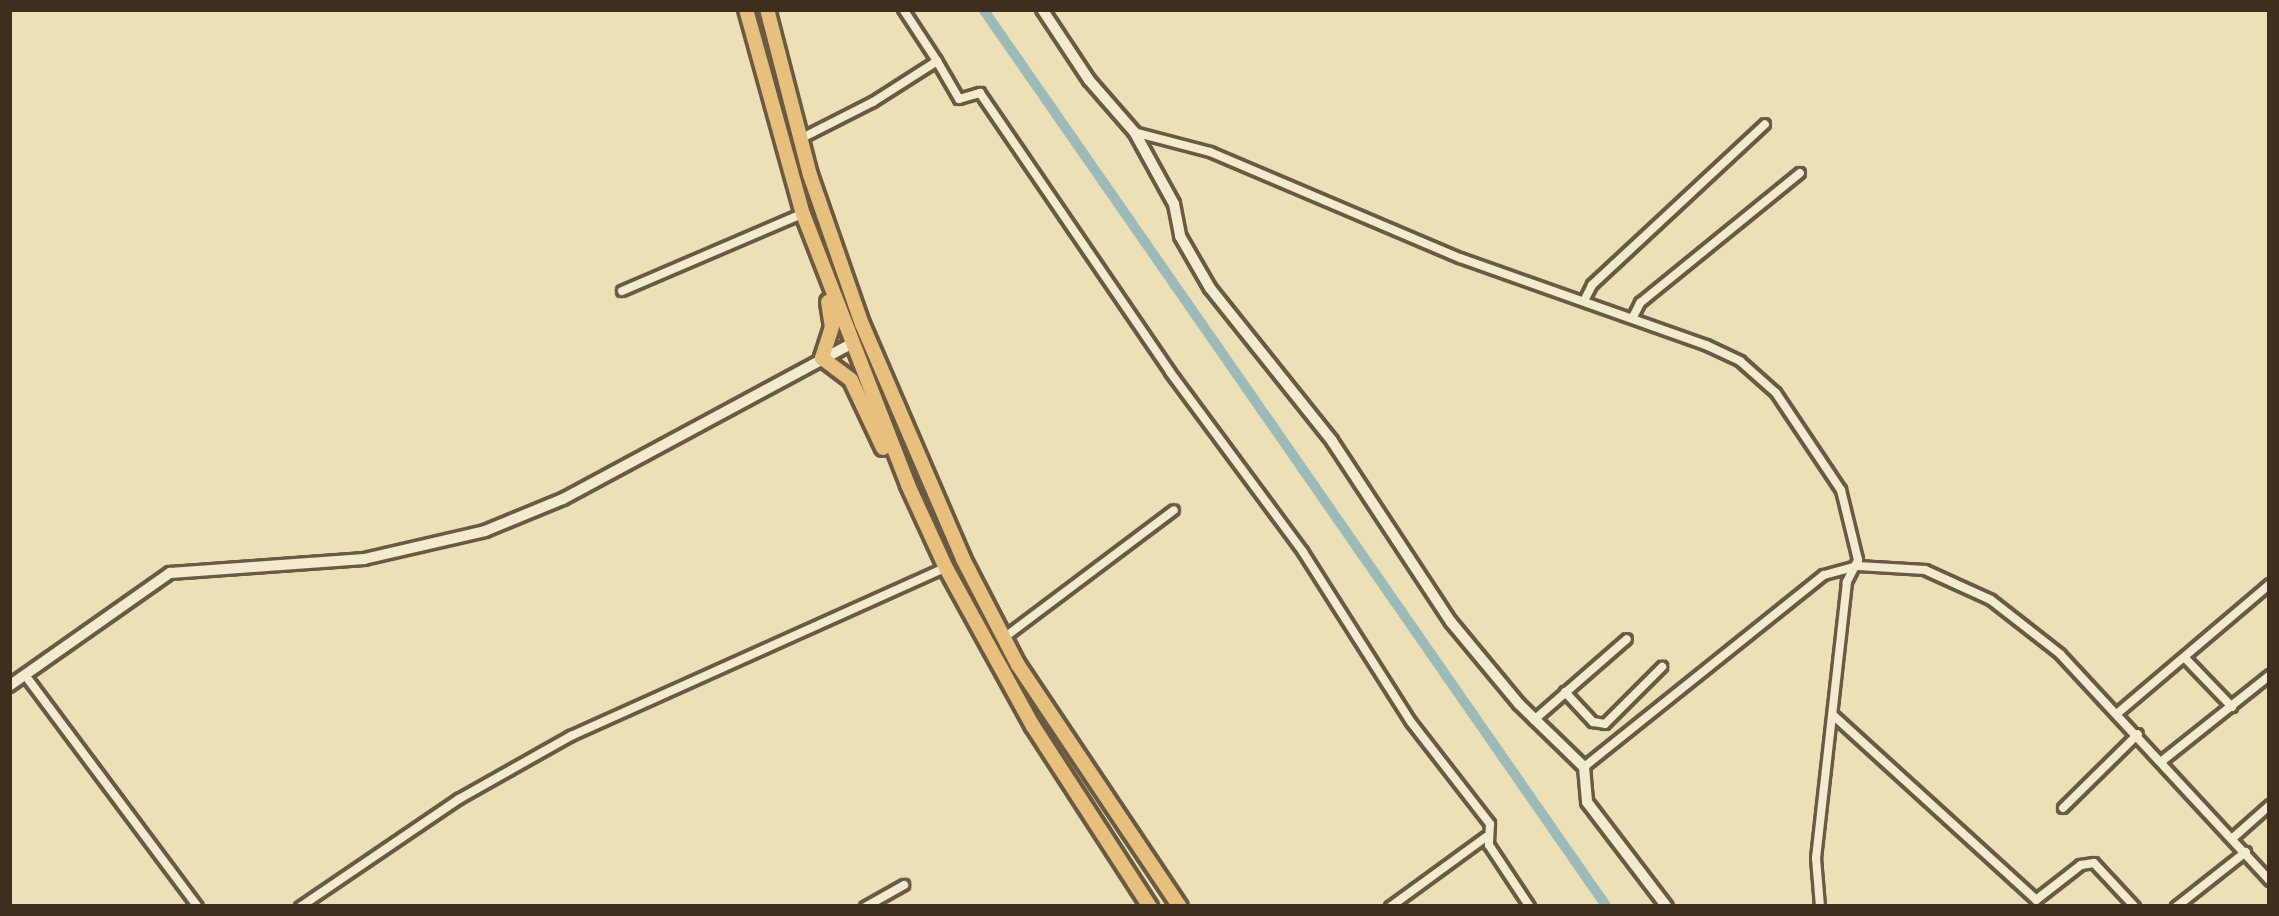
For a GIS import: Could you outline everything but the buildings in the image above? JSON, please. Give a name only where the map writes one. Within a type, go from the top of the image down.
[{"type":"highway","points":[[746,9],[803,214],[908,485],[946,568],[1034,726],[1150,907]]},
{"type":"highway","points":[[767,9],[816,191],[893,404],[1005,637],[1067,741],[1180,907]]},
{"type":"highway","points":[[816,191],[817,215],[856,336],[850,344]]},
{"type":"highway","points":[[811,233],[832,327],[822,358],[851,380],[892,467],[908,485]]},
{"type":"street","points":[[904,9],[959,99],[980,93],[991,106],[1170,372],[1303,552],[1411,722],[1490,824],[1488,836],[1530,907]]},
{"type":"street","points":[[1042,9],[1089,80],[1135,133],[1174,204],[1180,236],[1210,288],[1332,441],[1451,622],[1534,720],[1584,767],[1588,802],[1667,907]]},
{"type":"street","points":[[802,138],[873,102],[937,61]]},
{"type":"street","points":[[1585,299],[1592,285],[1765,124]]},
{"type":"street","points":[[1135,133],[1210,152],[1460,258],[1633,317],[1740,361],[1776,393],[1841,490],[1858,566],[1847,582],[1816,858],[1820,907]]},
{"type":"street","points":[[1633,317],[1640,303],[1800,173]]},
{"type":"street","points":[[622,291],[803,214]]},
{"type":"street","points":[[9,686],[170,573],[364,559],[485,531],[563,500],[850,344]]},
{"type":"street","points":[[1005,637],[1174,510]]},
{"type":"street","points":[[1584,767],[1812,582],[1858,566],[1925,570],[1967,585],[2032,629],[2119,712],[2270,880]]},
{"type":"street","points":[[300,907],[459,800],[571,736],[946,568]]},
{"type":"street","points":[[2119,712],[2270,584]]},
{"type":"street","points":[[1534,720],[1627,639]]},
{"type":"street","points":[[2185,658],[2232,706]]},
{"type":"street","points":[[1565,692],[1593,722],[1605,724],[1662,667]]},
{"type":"street","points":[[26,675],[198,907]]},
{"type":"street","points":[[2162,761],[2270,675]]},
{"type":"street","points":[[1833,715],[2036,900],[2081,865],[2093,863],[2135,907]]},
{"type":"street","points":[[2063,808],[2138,734]]},
{"type":"street","points":[[2234,837],[2270,805]]},
{"type":"street","points":[[1390,907],[1488,836]]},
{"type":"street","points":[[2176,907],[2246,852]]},
{"type":"street","points":[[865,907],[904,885]]},
{"type":"waterway","points":[[983,9],[1607,907]]}]
